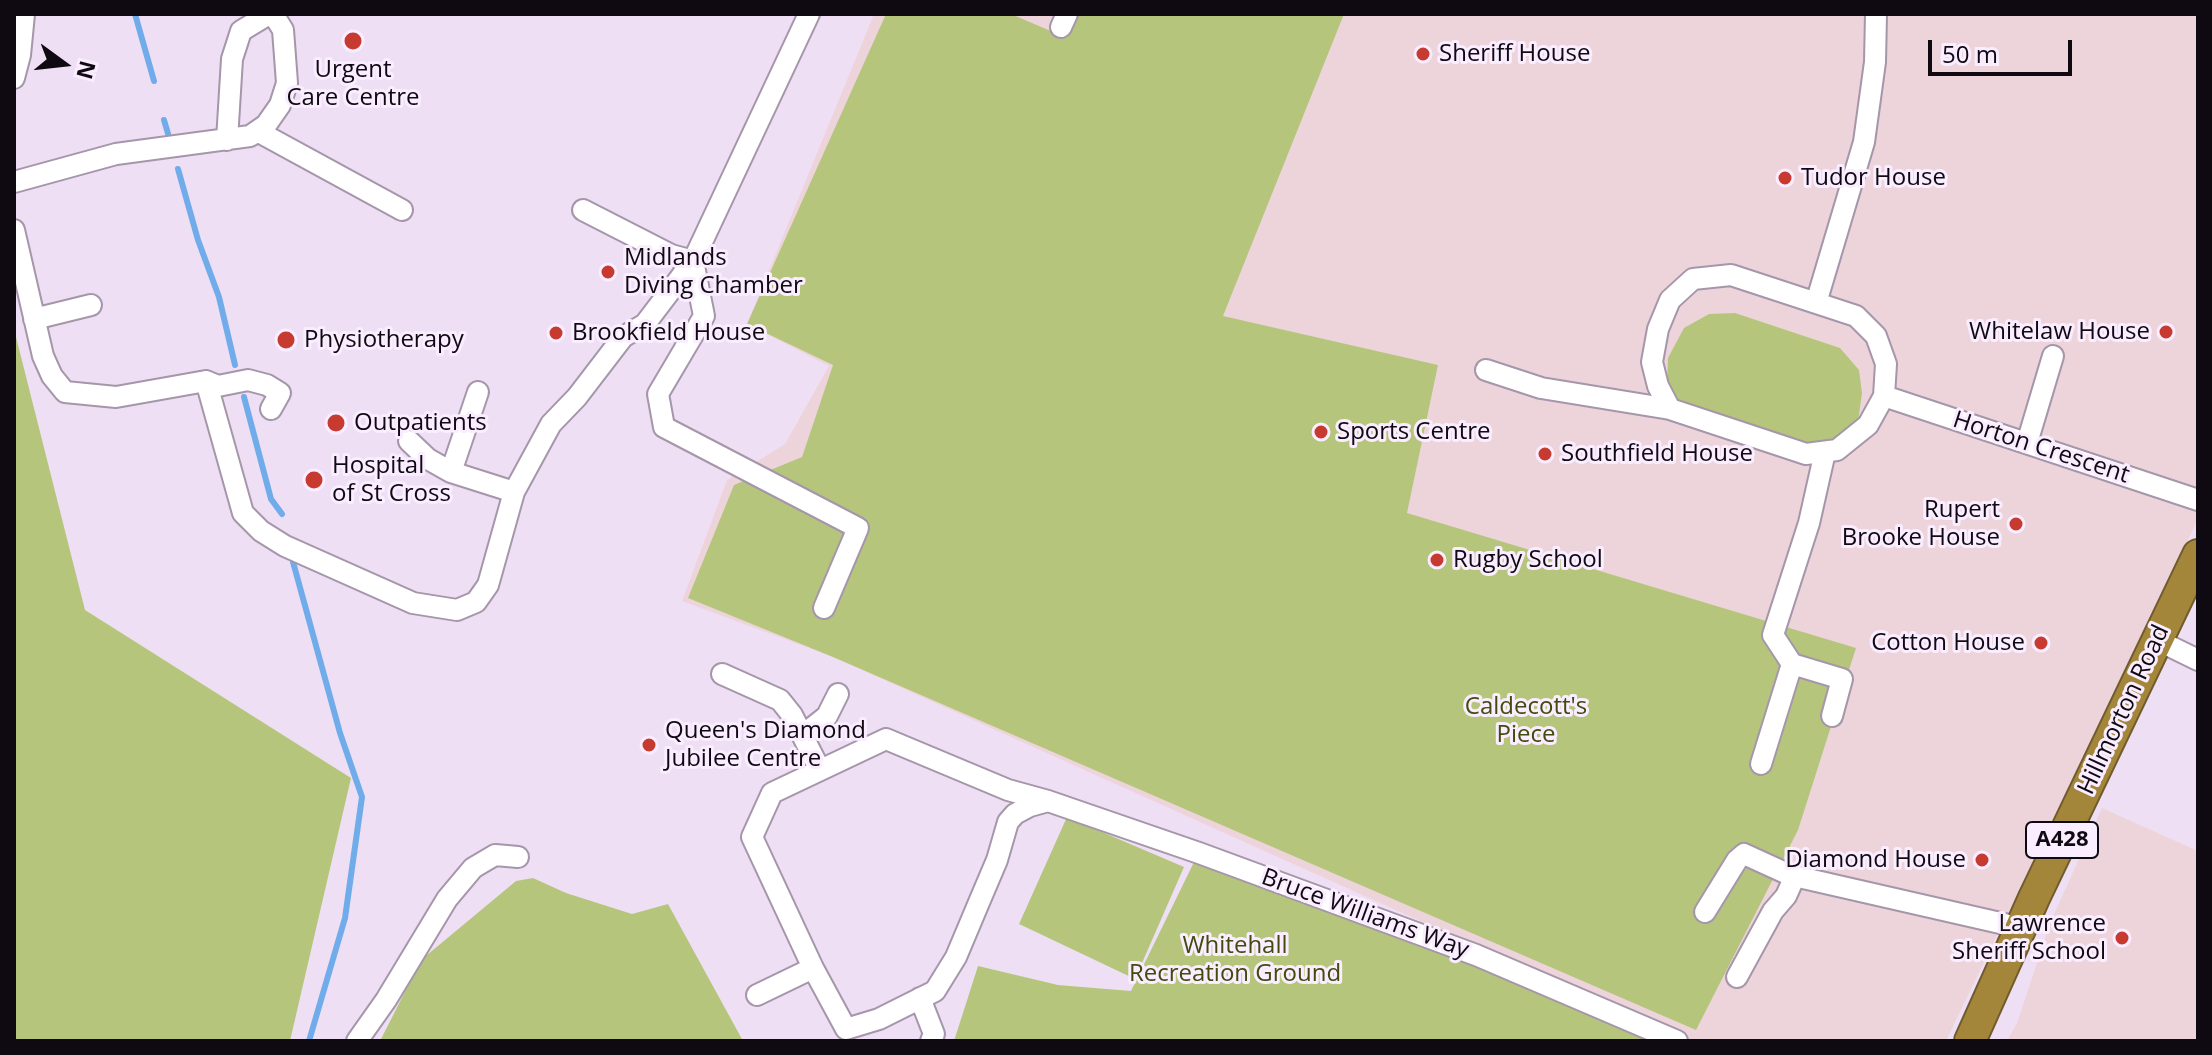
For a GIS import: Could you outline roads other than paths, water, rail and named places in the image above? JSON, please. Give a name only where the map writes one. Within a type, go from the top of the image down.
[{"type":"highway","name":"Hillmorton Road","points":[[1970,1041],[2198,555]]},
{"type":"street","points":[[14,78],[24,14]]},
{"type":"street","points":[[14,182],[116,154],[227,140],[250,136],[266,125],[280,105],[287,83],[283,30],[271,14],[237,22],[227,140]]},
{"type":"street","points":[[206,381],[243,513],[261,531],[285,546],[413,603],[457,610],[476,602],[488,585],[514,492],[551,424],[577,397],[623,337],[645,324],[693,261],[809,14]]},
{"type":"street","points":[[1816,303],[1864,142],[1875,62],[1876,14]]},
{"type":"street","points":[[257,131],[402,210]]},
{"type":"street","points":[[583,210],[671,255],[693,261]]},
{"type":"street","points":[[14,230],[34,319],[52,376],[65,392],[116,397],[206,381],[218,386],[248,380],[267,385],[280,393],[271,409]]},
{"type":"street","points":[[693,261],[704,316],[658,394],[664,427],[858,528],[824,608]]},
{"type":"street","points":[[1486,370],[1541,388],[1670,409],[1806,454],[1837,450],[1868,425],[1884,396],[1886,364],[1876,336],[1856,316],[1731,275],[1693,279],[1670,300],[1658,329],[1652,362],[1658,386],[1670,409]]},
{"type":"street","points":[[34,319],[91,305]]},
{"type":"street","points":[[2027,443],[2053,356]]},
{"type":"street","points":[[451,472],[478,392]]},
{"type":"street","name":"Horton Crescent","points":[[1884,396],[2198,500]]},
{"type":"street","points":[[409,441],[428,459],[451,472],[514,492]]},
{"type":"street","points":[[1825,452],[1809,523],[1773,635],[1792,664],[1842,679],[1832,716]]},
{"type":"street","points":[[2157,640],[2198,660]]},
{"type":"street","points":[[1761,764],[1792,664]]},
{"type":"street","points":[[722,674],[780,700],[792,715],[820,770]]},
{"type":"street","points":[[803,735],[827,716],[838,694]]},
{"type":"street","name":"Bruce Williams Way","points":[[1048,801],[1030,806],[1008,822],[997,860],[956,957],[935,991],[879,1019],[846,1029],[813,968],[752,837],[772,793],[886,739],[1008,790],[1048,801],[1208,856],[1476,955],[1677,1041]]},
{"type":"street","points":[[1705,912],[1737,860],[1744,854],[1795,876],[2022,928]]},
{"type":"street","points":[[357,1041],[386,1000],[447,899],[473,868],[495,855],[518,857]]},
{"type":"street","points":[[1737,977],[1795,876]]},
{"type":"street","points":[[757,995],[813,968]]},
{"type":"street","points":[[920,998],[934,1034],[931,1041]]},
{"type":"waterway","points":[[135,14],[154,81]]},
{"type":"waterway","points":[[164,120],[169,137]]},
{"type":"waterway","points":[[178,169],[198,240],[219,297],[235,365]]},
{"type":"waterway","points":[[244,397],[271,499],[282,514]]},
{"type":"waterway","points":[[293,562],[340,733],[362,797],[345,918],[309,1041]]},
{"type":"place","name":"Urgent Care Centre","points":[[353,41]]},
{"type":"place","name":"Sheriff House","points":[[1423,54]]},
{"type":"place","name":"Tudor House","points":[[1785,178]]},
{"type":"place","name":"Midlands Diving Chamber","points":[[608,272]]},
{"type":"place","name":"Whitelaw House","points":[[2166,332]]},
{"type":"place","name":"Brookfield House","points":[[556,333]]},
{"type":"place","name":"Physiotherapy","points":[[286,340]]},
{"type":"place","name":"Outpatients","points":[[336,423]]},
{"type":"place","name":"Sports Centre","points":[[1321,432]]},
{"type":"place","name":"Southfield House","points":[[1545,454]]},
{"type":"place","name":"Hospital of St Cross","points":[[314,480]]},
{"type":"place","name":"Rupert Brooke House","points":[[2016,524]]},
{"type":"place","name":"Rugby School","points":[[1437,560]]},
{"type":"place","name":"Cotton House","points":[[2041,643]]},
{"type":"place","name":"Queen's Diamond Jubilee Centre","points":[[649,745]]},
{"type":"place","name":"Diamond House","points":[[1982,860]]},
{"type":"place","name":"Lawrence Sheriff School","points":[[2122,938]]},
{"type":"park label","name":"Caldecott's Piece","points":[[1526,721]]},
{"type":"park label","name":"Whitehall Recreation Ground","points":[[1235,960]]}]
